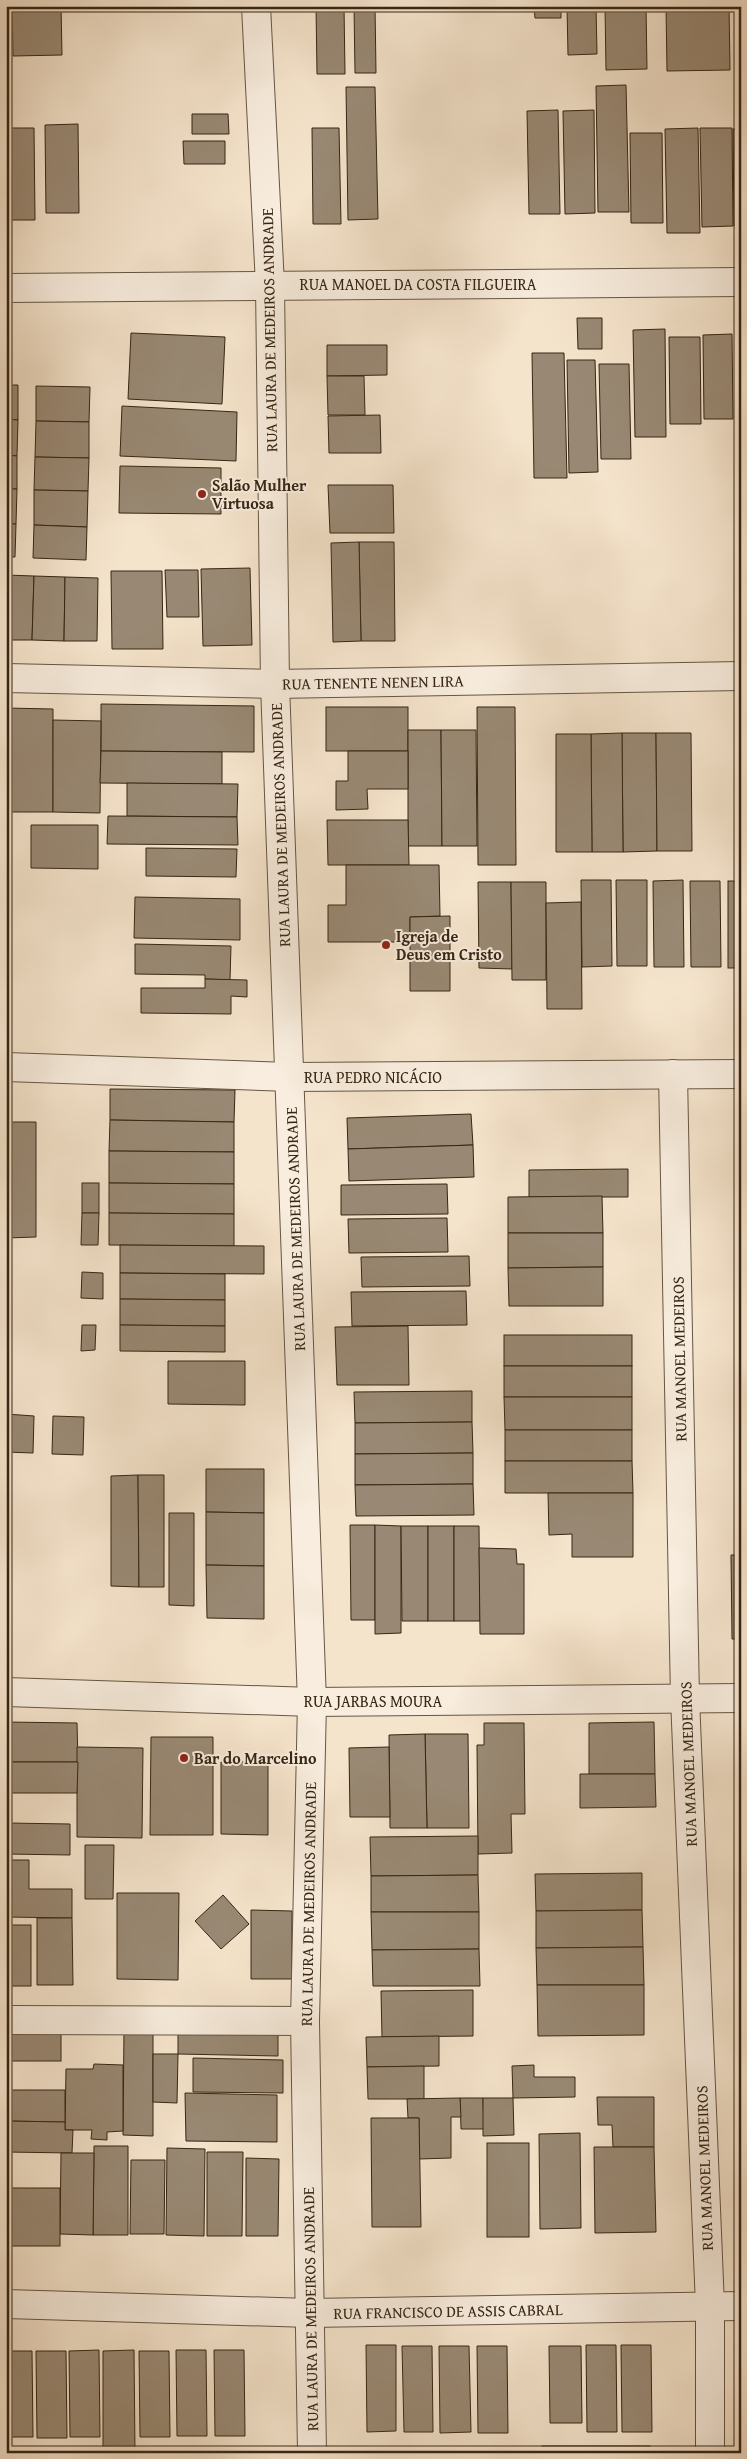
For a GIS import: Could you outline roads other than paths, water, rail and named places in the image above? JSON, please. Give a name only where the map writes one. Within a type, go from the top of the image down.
[{"type":"street","name":"RUA LAURA DE MEDEIROS ANDRADE","points":[[256,6],[270,285],[275,684],[312,1702],[305,2021],[312,2453]]},
{"type":"street","name":"RUA MANOEL DA COSTA FILGUEIRA","points":[[6,288],[741,282]]},
{"type":"street","name":"RUA TENENTE NENEN LIRA","points":[[6,678],[275,684],[741,676]]},
{"type":"street","name":"RUA PEDRO NICÁCIO","points":[[6,1067],[290,1078],[741,1074]]},
{"type":"street","name":"RUA MANOEL MEDEIROS","points":[[673,1074],[685,1698],[710,2306],[710,2453]]},
{"type":"street","name":"RUA JARBAS MOURA","points":[[6,1692],[312,1702],[741,1698]]},
{"type":"street","points":[[6,2020],[305,2021]]},
{"type":"street","name":"RUA FRANCISCO DE ASSIS CABRAL","points":[[6,2304],[310,2313],[741,2306]]},
{"type":"place","name":"Salão Mulher Virtuosa","points":[[202,494]]},
{"type":"place","name":"Igreja de Deus em Cristo","points":[[386,945]]},
{"type":"place","name":"Bar do Marcelino","points":[[184,1758]]}]
